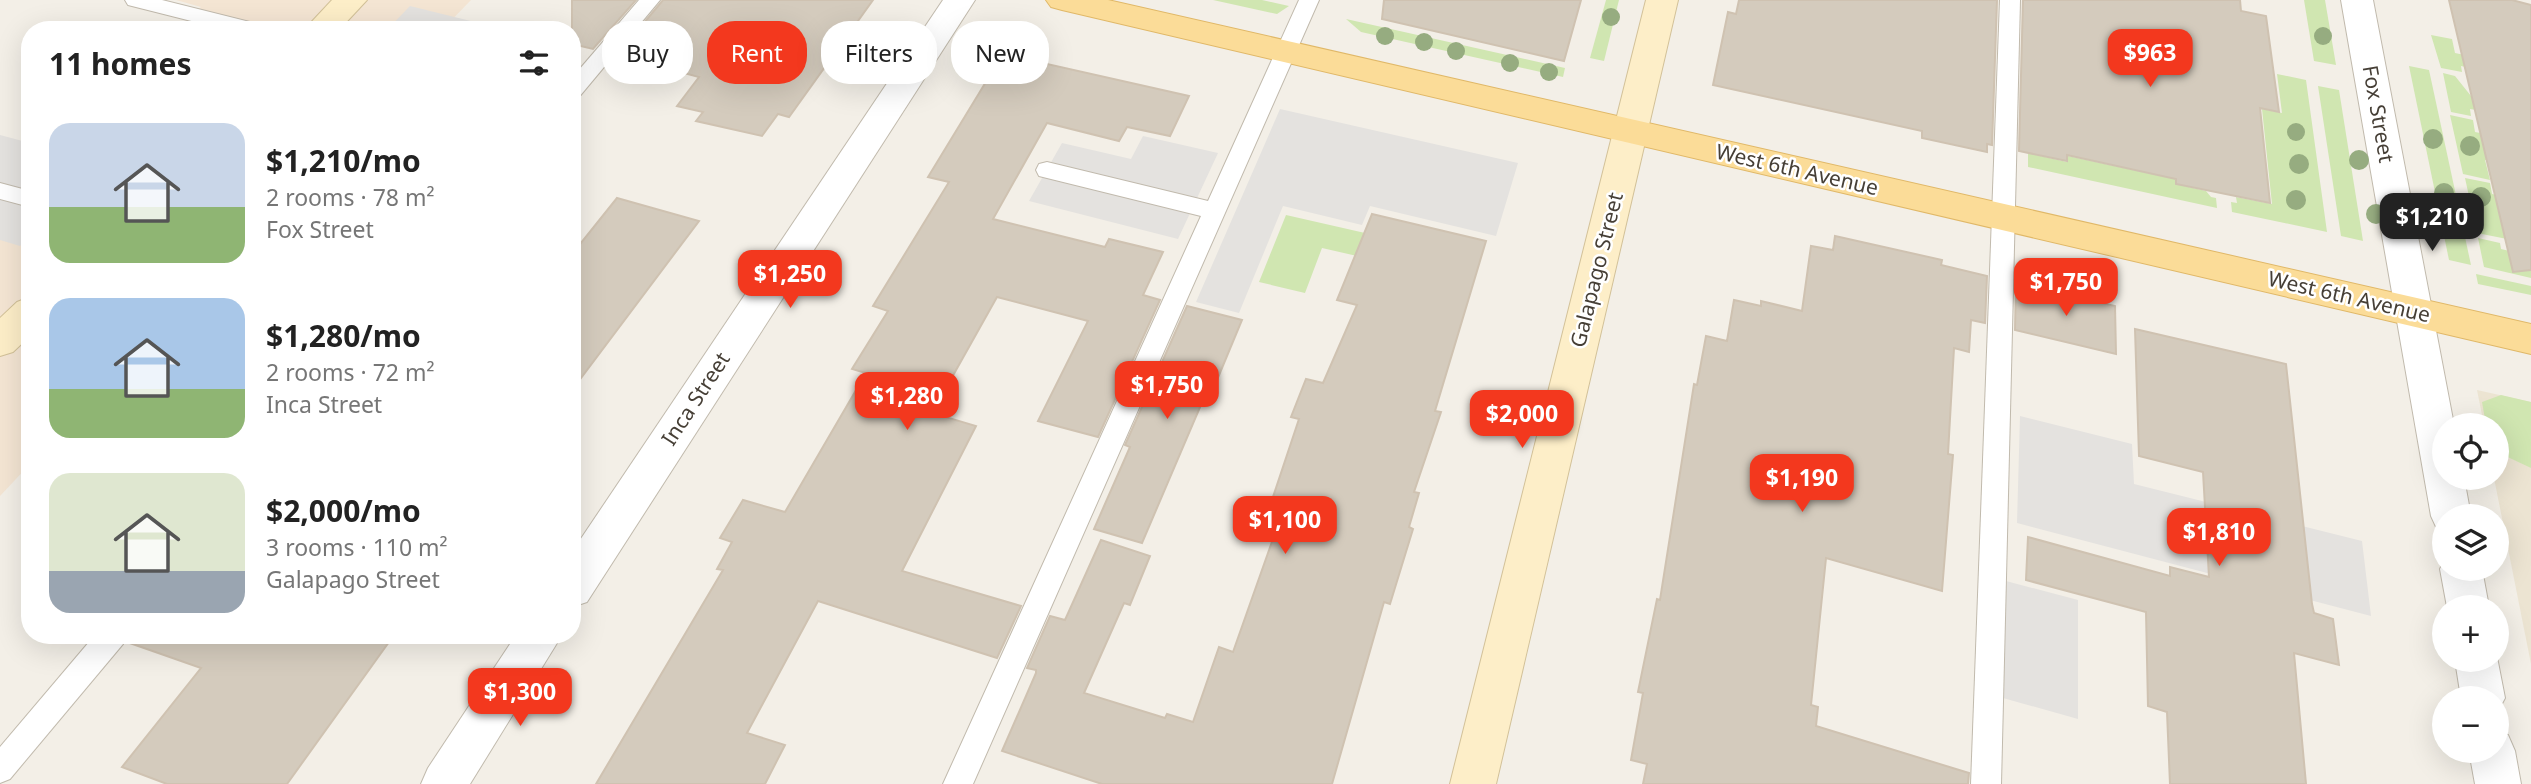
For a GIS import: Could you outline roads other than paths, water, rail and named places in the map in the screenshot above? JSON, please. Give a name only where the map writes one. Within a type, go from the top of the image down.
[{"type":"main road","name":"West 6th Avenue","points":[[1062,0],[2531,339]]},
{"type":"street","points":[[329,21],[351,0]]},
{"type":"street","name":"Inca Street","points":[[581,574],[959,0]]},
{"type":"street","name":"Galapago Street","points":[[1472,784],[1662,0]]},
{"type":"street","name":"Fox Street","points":[[2357,0],[2449,504]]},
{"type":"street","points":[[0,341],[21,321]]},
{"type":"street","points":[[444,784],[535,644]]},
{"type":"street","points":[[2494,763],[2498,784]]},
{"type":"lane","points":[[135,0],[219,21]]},
{"type":"lane","points":[[581,81],[650,0]]},
{"type":"lane","points":[[958,784],[1309,0]]},
{"type":"lane","points":[[1986,784],[2010,0]]},
{"type":"lane","points":[[1047,170],[1214,211]]},
{"type":"lane","points":[[0,191],[21,197]]},
{"type":"lane","points":[[0,769],[105,644]]}]
